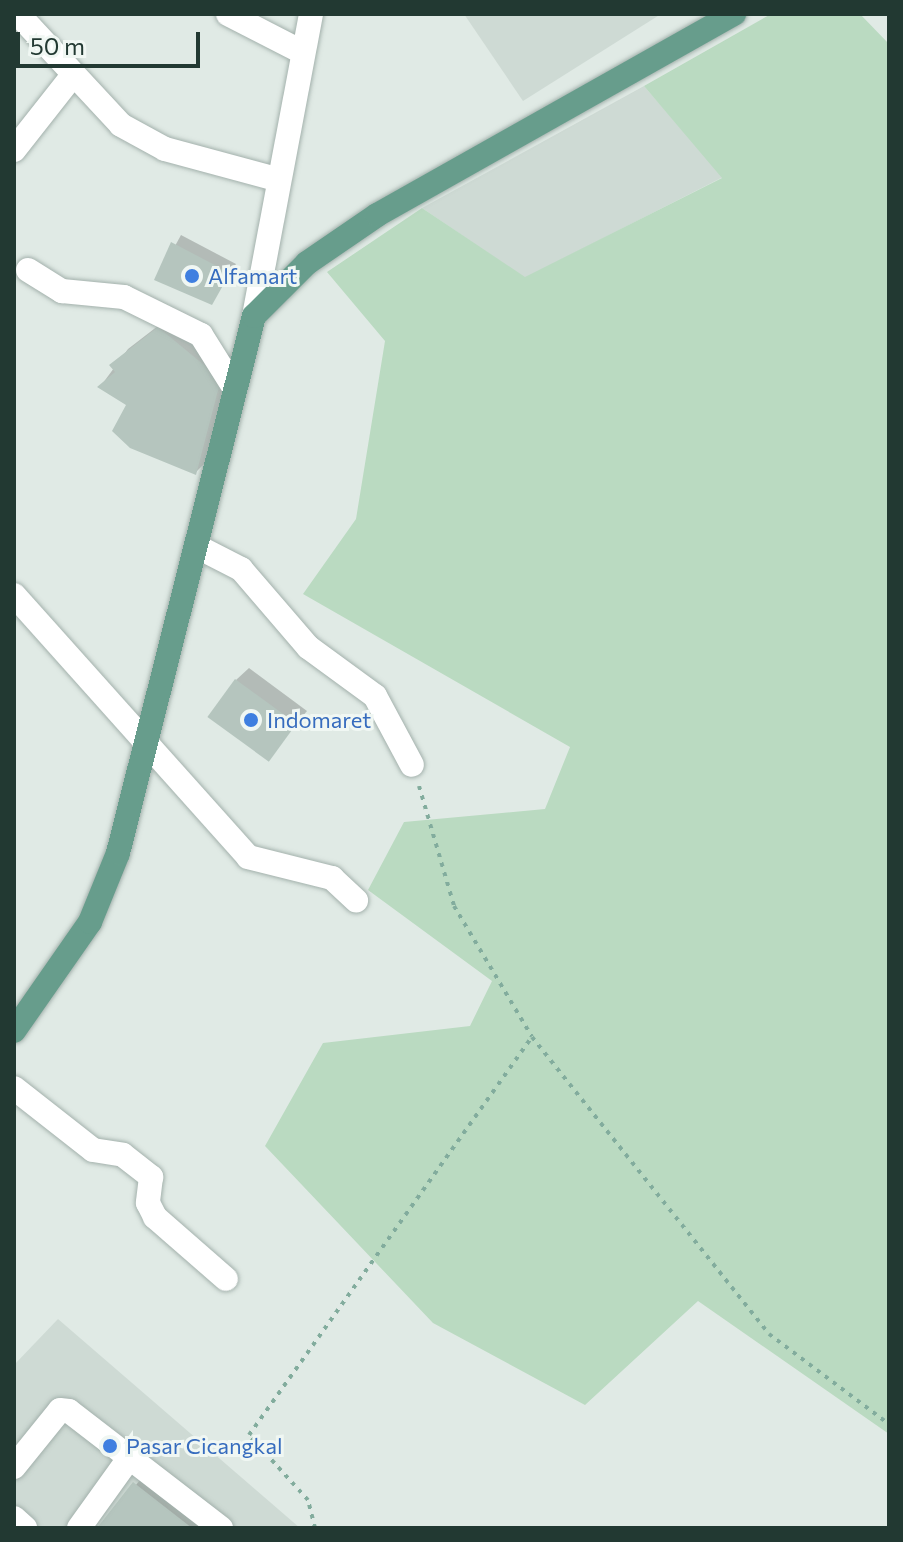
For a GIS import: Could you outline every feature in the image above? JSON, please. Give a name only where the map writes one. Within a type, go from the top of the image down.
[{"type":"main road","points":[[14,1031],[90,922],[118,853],[233,386],[254,316],[307,263],[377,215],[734,14]]},
{"type":"street","points":[[18,14],[121,125],[165,149],[276,179]]},
{"type":"street","points":[[228,14],[302,52]]},
{"type":"street","points":[[254,316],[276,179],[311,14]]},
{"type":"street","points":[[14,150],[73,75]]},
{"type":"street","points":[[28,270],[62,291],[124,297],[201,335],[233,386]]},
{"type":"street","points":[[196,546],[241,569],[308,647],[375,696],[397,725],[412,765]]},
{"type":"street","points":[[14,595],[248,857],[332,878],[356,900]]},
{"type":"street","points":[[14,1088],[93,1150],[123,1155],[151,1177],[148,1203],[155,1217],[226,1279]]},
{"type":"street","points":[[14,1467],[60,1410],[130,1457],[221,1528]]},
{"type":"street","points":[[79,1528],[130,1457]]},
{"type":"street","points":[[14,1518],[25,1528]]},
{"type":"path","points":[[412,765],[454,906],[532,1037],[769,1334],[889,1424]]},
{"type":"path","points":[[315,1528],[308,1500],[249,1435],[532,1037]]},
{"type":"shaded area","points":[[464,14],[661,14],[523,101]]},
{"type":"shaded area","points":[[644,86],[723,177],[525,278],[422,208]]},
{"type":"shaded area","name":"Pasar Cicangkal","points":[[58,1319],[300,1528],[14,1528],[14,1365]]},
{"type":"green space","points":[[771,14],[860,14],[889,44],[889,1434],[698,1301],[585,1405],[433,1323],[265,1146],[323,1043],[470,1026],[492,981],[368,890],[404,822],[545,809],[570,747],[303,594],[356,519],[385,341],[327,272],[422,208],[525,277],[722,178],[644,86]]},
{"type":"building","name":"Alfamart","points":[[171,242],[230,273],[212,305],[154,280]]},
{"type":"building","points":[[158,327],[221,379],[196,475],[130,448],[112,431],[126,405],[97,387],[115,372],[109,365]]},
{"type":"building","name":"Indomaret","points":[[235,679],[296,724],[269,762],[207,717]]},
{"type":"building","points":[[133,1482],[192,1528],[97,1528]]},
{"type":"place","name":"Alfamart","points":[[192,276]]},
{"type":"place","name":"Indomaret","points":[[251,720]]},
{"type":"place","name":"Pasar Cicangkal","points":[[110,1446]]}]
